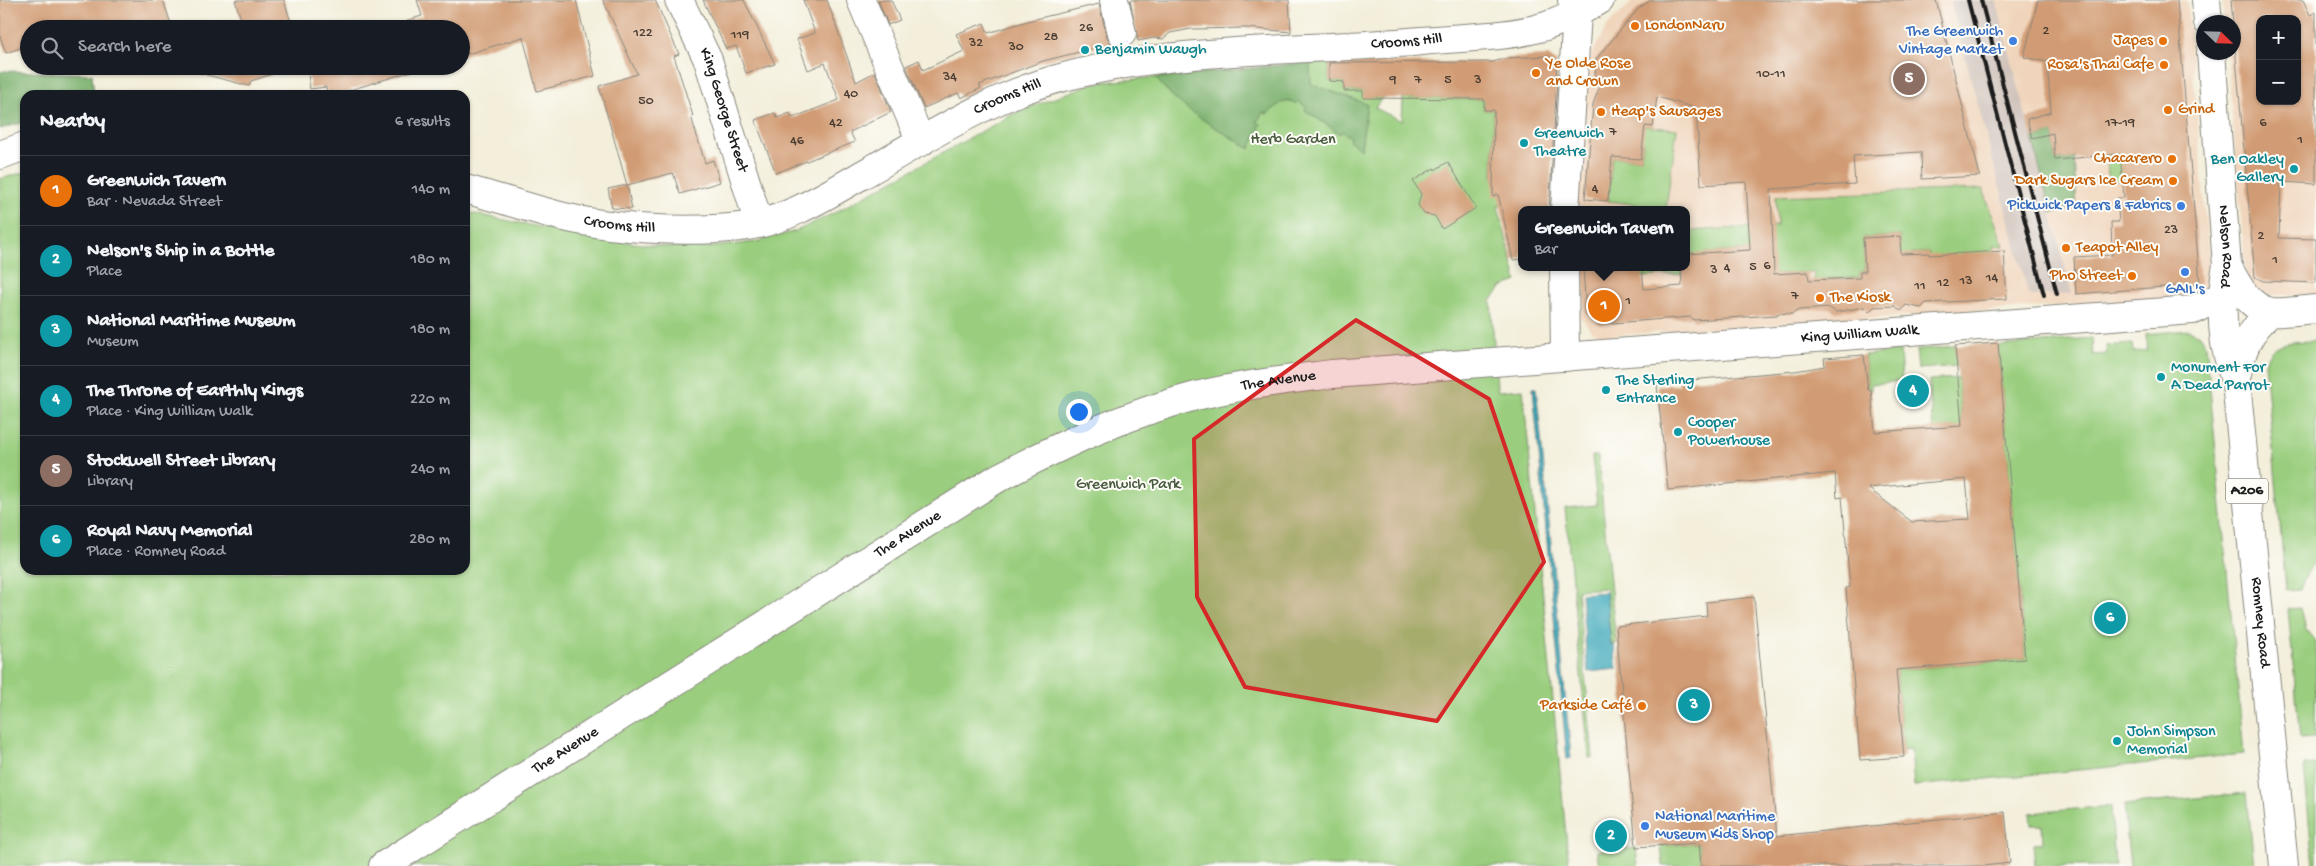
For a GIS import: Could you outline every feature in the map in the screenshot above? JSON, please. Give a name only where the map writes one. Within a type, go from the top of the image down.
[{"type":"street","name":"King George Street","points":[[679,0],[708,60],[758,224]]},
{"type":"street","points":[[861,0],[922,142]]},
{"type":"street","points":[[1114,0],[1122,33]]},
{"type":"street","points":[[2206,0],[2207,15]]},
{"type":"street","name":"Crooms Hill","points":[[470,189],[559,216],[629,226],[687,230],[742,227],[758,224],[791,212],[838,189],[1011,95],[1065,76],[1129,62],[1214,52],[1368,46],[1511,32],[1546,26],[1583,4]]},
{"type":"street","points":[[1565,206],[1583,4]]},
{"type":"street","name":"Nelson Road","points":[[2212,60],[2227,265],[2222,296],[2225,344],[2236,378]]},
{"type":"street","points":[[0,155],[20,148]]},
{"type":"street","points":[[2227,265],[2246,297],[2271,312],[2316,309]]},
{"type":"street","points":[[1564,271],[1565,357]]},
{"type":"street","name":"King William Walk","points":[[1495,361],[2183,311],[2193,310],[2222,296]]},
{"type":"street","name":"A206","points":[[2236,378],[2242,350],[2250,335],[2271,312]]},
{"type":"street","name":"The Avenue","points":[[383,866],[998,478],[1058,447],[1134,416],[1195,397],[1237,388],[1332,374],[1495,361]]},
{"type":"street","name":"Romney Road","points":[[2236,378],[2284,866]]},
{"type":"highlighted area","points":[[1356,320],[1489,399],[1544,562],[1437,721],[1245,687],[1197,597],[1194,439]]},
{"type":"shaded area","points":[[1634,0],[2187,0],[2211,283],[2208,289],[2196,297],[1605,336],[1592,332],[1580,316],[1574,271],[1690,271],[1690,206],[1574,206],[1587,69],[1591,56],[1606,27]]},
{"type":"shaded area","points":[[1950,0],[1996,0],[2072,294],[2029,296]]},
{"type":"shaded area","points":[[2222,0],[2316,0],[2316,295],[2269,295],[2254,288],[2246,276],[2228,60],[2241,60],[2241,15],[2223,15]]},
{"type":"green space","name":"Greenwich Park","points":[[1329,61],[1329,81],[1344,82],[1344,91],[1363,91],[1382,98],[1375,108],[1402,121],[1403,98],[1484,99],[1484,110],[1494,110],[1493,177],[1512,206],[1498,206],[1517,281],[1502,287],[1491,301],[1497,387],[1498,391],[1523,389],[1569,866],[0,866],[0,179],[20,173],[20,575],[470,575],[470,213],[600,239],[668,247],[712,247],[755,242],[796,231],[834,213],[1015,113],[1094,83]]},
{"type":"green space","points":[[1310,62],[1311,84],[1367,104],[1361,149],[1349,140],[1350,137],[1342,131],[1340,134],[1305,110],[1306,107],[1298,101],[1296,104],[1291,101],[1281,103],[1267,114],[1263,112],[1257,122],[1261,124],[1250,149],[1187,109],[1156,78]]},
{"type":"green space","points":[[0,72],[20,72],[20,75],[92,75],[94,90],[20,90],[20,123],[0,129]]},
{"type":"green space","points":[[1640,126],[1677,129],[1666,206],[1608,201],[1612,157],[1641,159],[1643,143]]},
{"type":"green space","points":[[2053,133],[2055,160],[2074,158],[2077,208],[2051,213],[2032,138]]},
{"type":"green space","points":[[2136,151],[2137,178],[2108,181],[2107,155]]},
{"type":"green space","points":[[1983,189],[2004,246],[1993,247],[1993,257],[1929,264],[1929,253],[1912,253],[1901,270],[1900,236],[1863,238],[1865,272],[1860,272],[1860,277],[1824,279],[1814,287],[1814,272],[1780,274],[1780,282],[1746,250],[1706,253],[1708,287],[1694,254],[1690,254],[1690,231],[1777,226],[1776,196]]},
{"type":"green space","points":[[1681,271],[1681,274],[1616,279],[1642,272]]},
{"type":"green space","points":[[2189,330],[2200,335],[2206,345],[2244,754],[1914,786],[1911,749],[1903,750],[1896,670],[2025,659],[1998,346],[2092,338],[2093,355],[2107,354],[2106,346],[2132,344],[2133,352],[2147,350],[2146,334]]},
{"type":"green space","points":[[2316,341],[2316,561],[2309,569],[2300,589],[2286,590],[2265,363],[2268,355],[2273,350],[2285,343]]},
{"type":"green space","points":[[1955,346],[1957,366],[1918,369],[1916,350]]},
{"type":"green space","points":[[1900,351],[1902,381],[1871,384],[1871,390],[1868,390],[1864,355]]},
{"type":"green space","points":[[1958,378],[1963,442],[1934,444],[1929,380]]},
{"type":"green space","points":[[1592,456],[1598,456],[1616,644],[1611,645],[1606,588],[1577,590],[1593,757],[1589,758],[1565,508],[1597,505]]},
{"type":"green space","points":[[2301,608],[2306,630],[2316,642],[2315,738],[2300,739],[2288,609]]},
{"type":"green space","points":[[2316,764],[2316,866],[2313,866],[2304,765]]},
{"type":"green space","points":[[2247,793],[2254,866],[2130,866],[2124,805]]},
{"type":"green space","points":[[2111,806],[2115,866],[2035,866],[2033,844],[2043,843],[2042,825],[2031,825],[2030,813]]},
{"type":"green space","points":[[1699,843],[1701,866],[1663,866],[1661,846]]},
{"type":"green space","points":[[1636,848],[1638,866],[1599,866],[1597,851]]},
{"type":"water","points":[[1533,388],[1536,388],[1538,405],[1571,758],[1567,759]]},
{"type":"water","points":[[1606,592],[1611,645],[1614,645],[1617,669],[1588,672],[1581,594]]},
{"type":"building","points":[[0,0],[163,0],[170,20],[20,20],[20,48],[6,53],[0,36]]},
{"type":"building","points":[[235,0],[284,0],[290,20],[241,20]]},
{"type":"building","points":[[417,0],[576,0],[595,76],[537,91],[523,37],[470,53],[470,20],[408,20],[422,16]]},
{"type":"building","points":[[603,0],[655,0],[679,54],[674,56],[693,116],[691,116],[705,163],[713,160],[720,182],[680,194],[673,173],[627,185],[599,86],[637,74]]},
{"type":"building","points":[[703,0],[744,0],[775,64],[746,73],[736,46],[726,49]]},
{"type":"building","points":[[803,0],[827,0],[856,82],[875,72],[891,112],[850,132],[855,142],[776,173],[755,120],[775,113],[777,118],[790,113],[792,118],[839,100],[825,63],[808,70],[797,39],[815,33]]},
{"type":"building","points":[[878,0],[891,0],[900,20],[888,25]]},
{"type":"building","points":[[1130,0],[1289,0],[1291,32],[1247,28],[1191,29],[1170,33],[1163,39],[1154,38],[1138,41]]},
{"type":"building","points":[[1651,0],[1936,0],[1980,176],[1922,179],[1921,152],[1853,156],[1855,184],[1771,189],[1774,274],[1808,272],[1809,280],[1860,278],[1860,272],[1865,272],[1863,238],[1900,236],[1901,254],[1929,253],[1929,255],[2004,251],[2007,299],[1926,303],[1921,308],[1906,305],[1901,311],[1895,306],[1874,307],[1869,312],[1864,307],[1836,312],[1830,308],[1799,310],[1792,314],[1778,313],[1777,315],[1694,320],[1691,317],[1600,324],[1586,312],[1583,271],[1642,271],[1644,289],[1682,286],[1681,271],[1690,271],[1690,254],[1750,250],[1746,182],[1701,185],[1696,108],[1657,97],[1653,127],[1645,126],[1641,159],[1612,157],[1608,201],[1585,199],[1593,104],[1599,88],[1595,77],[1596,59],[1638,9]]},
{"type":"building","points":[[2038,0],[2177,0],[2200,284],[2076,294],[2074,257],[2112,255],[2111,222],[2119,222],[2117,198],[2124,198],[2120,154],[2055,160],[2053,133],[2032,138],[2027,119],[2051,112],[2047,62],[2024,57]]},
{"type":"building","points":[[2231,0],[2303,0],[2310,15],[2316,12],[2316,184],[2281,182],[2279,238],[2316,239],[2316,283],[2263,281],[2255,277],[2236,60],[2241,60],[2241,15],[2232,15]]},
{"type":"building","points":[[1099,4],[1107,37],[1111,44],[1043,61],[979,85],[981,88],[961,98],[958,93],[924,108],[906,66],[919,60],[923,70],[964,51],[956,34],[984,23],[988,33],[1031,20]]},
{"type":"building","points":[[1548,56],[1556,62],[1557,80],[1549,206],[1518,206],[1518,259],[1513,260],[1498,194],[1493,197],[1494,110],[1484,110],[1484,99],[1363,98],[1363,91],[1344,91],[1344,82],[1329,81],[1329,63],[1493,62],[1507,58]]},
{"type":"building","points":[[207,75],[269,75],[251,81],[249,86]]},
{"type":"building","points":[[308,75],[399,75],[350,90],[326,90],[326,87],[310,89]]},
{"type":"building","points":[[1448,162],[1476,208],[1442,229],[1435,216],[1424,214],[1418,205],[1421,194],[1413,181]]},
{"type":"building","points":[[627,185],[632,209],[612,208],[608,189]]},
{"type":"building","points":[[1998,343],[2025,659],[1896,670],[1904,757],[1860,760],[1846,588],[1850,587],[1842,497],[1837,498],[1835,473],[1668,490],[1657,385],[1679,385],[1678,381],[1795,371],[1825,366],[1824,358],[1864,355],[1868,390],[1871,390],[1875,432],[1962,426],[1955,346]],"holes":[[[1966,479],[1970,519],[1912,522],[1868,488]]]},
{"type":"building","points":[[1754,597],[1777,836],[2005,812],[2010,863],[1983,866],[1701,866],[1699,843],[1636,847],[1616,626],[1707,616],[1706,602]]},
{"type":"railway","points":[[1968,0],[2044,295]]},
{"type":"railway","points":[[1981,0],[2057,294]]},
{"type":"place","name":"LondonNaru","points":[[1635,26]]},
{"type":"place","name":"The Greenwich Vintage Market","points":[[2013,41]]},
{"type":"place","name":"Japes","points":[[2163,41]]},
{"type":"place","name":"Benjamin Waugh","points":[[1085,50]]},
{"type":"place","name":"Rosa's Thai Cafe","points":[[2164,65]]},
{"type":"place","name":"Ye Olde Rose and Crown","points":[[1536,73]]},
{"type":"place","name":"Stockwell Street Library","points":[[1909,79]]},
{"type":"place","name":"Grind","points":[[2168,110]]},
{"type":"place","name":"Heap's Sausages","points":[[1601,112]]},
{"type":"place","name":"Greenwich Theatre","points":[[1524,143]]},
{"type":"place","name":"Chacarero","points":[[2172,159]]},
{"type":"place","name":"Ben Oakley Gallery","points":[[2294,169]]},
{"type":"place","name":"Dark Sugars Ice Cream","points":[[2173,181]]},
{"type":"place","name":"Pickwick Papers & Fabrics","points":[[2181,206]]},
{"type":"place","name":"Teapot Alley","points":[[2066,248]]},
{"type":"place","name":"GAIL's","points":[[2185,272]]},
{"type":"place","name":"Pho Street","points":[[2132,276]]},
{"type":"place","name":"The Kiosk","points":[[1820,298]]},
{"type":"place","name":"Greenwich Tavern","points":[[1604,306]]},
{"type":"place","name":"Monument For A Dead Parrot","points":[[2161,377]]},
{"type":"place","name":"The Sterling Entrance","points":[[1606,390]]},
{"type":"place","name":"The Throne of Earthly Kings","points":[[1913,391]]},
{"type":"place","name":"Cooper Powerhouse","points":[[1678,432]]},
{"type":"place","name":"Royal Navy Memorial","points":[[2110,618]]},
{"type":"place","name":"National Maritime Museum","points":[[1694,705]]},
{"type":"place","name":"Parkside Café","points":[[1642,706]]},
{"type":"place","name":"John Simpson Memorial","points":[[2117,741]]},
{"type":"place","name":"National Maritime Museum Kids Shop","points":[[1645,826]]},
{"type":"place","name":"Nelson's Ship in a Bottle","points":[[1611,836]]},
{"type":"park label","name":"Herb Garden","points":[[1293,140]]}]
